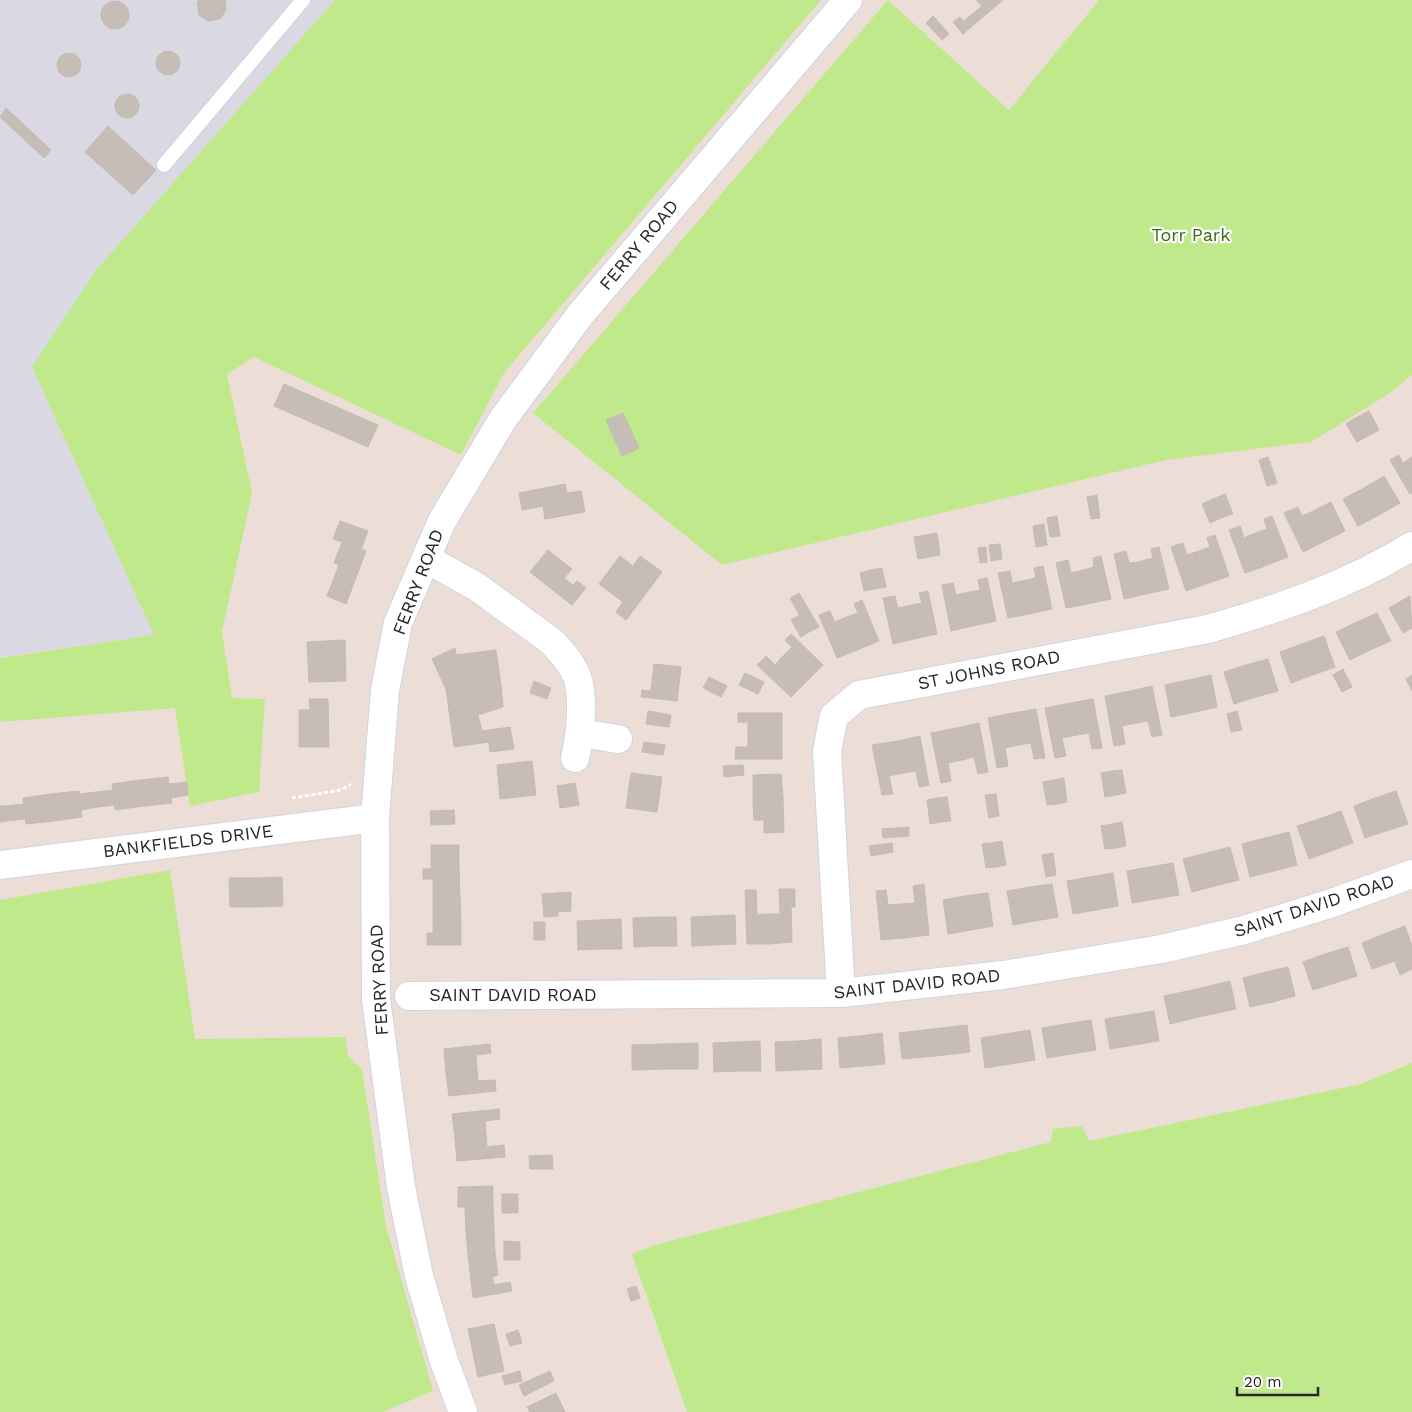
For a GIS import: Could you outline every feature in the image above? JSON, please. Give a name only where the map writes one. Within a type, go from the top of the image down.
[{"type":"street","name":"FERRY ROAD","points":[[463,1412],[444,1361],[419,1276],[401,1187],[376,999],[375,818],[387,680],[398,623],[442,521],[503,419],[580,315],[848,0]]},
{"type":"street","name":"ST JOHNS ROAD","points":[[841,993],[826,751],[834,716],[860,695],[1225,624],[1258,615],[1323,591],[1412,546]]},
{"type":"street","points":[[427,559],[478,587],[552,641],[561,652],[578,680],[578,746],[618,739]]},
{"type":"street","name":"BANKFIELDS DRIVE","points":[[0,865],[375,818]]},
{"type":"street","name":"SAINT DAVID ROAD","points":[[409,996],[841,993],[1003,975],[1162,949],[1254,927],[1328,904],[1412,874]]},
{"type":"lane","points":[[164,165],[303,0]]},
{"type":"shaded area","points":[[0,0],[335,0],[97,269],[32,367],[154,635],[0,657]]},
{"type":"green space","points":[[335,0],[821,0],[504,373],[461,455],[254,357],[227,374],[252,493],[222,632],[232,698],[265,699],[259,792],[190,806],[175,708],[0,722],[0,658],[154,635],[32,367],[97,269]]},
{"type":"green space","name":"Torr Park","points":[[888,0],[1009,110],[1099,0],[1412,0],[1412,375],[1387,395],[1311,442],[1166,460],[722,565],[533,413]]},
{"type":"green space","points":[[170,870],[195,1039],[345,1037],[348,1056],[362,1069],[386,1226],[433,1391],[383,1412],[0,1412],[0,900]]},
{"type":"green space","points":[[1412,1063],[1412,1412],[687,1412],[632,1254],[655,1245],[1051,1142],[1053,1129],[1082,1126],[1089,1141],[1361,1084]]},
{"type":"building","points":[[199,0],[225,0],[226,10],[220,19],[208,21],[199,15],[197,3]]},
{"type":"building","points":[[976,0],[1003,0],[963,34],[953,22],[960,17],[964,21],[982,6]]},
{"type":"building","points":[[115,1],[125,5],[129,15],[125,25],[115,29],[105,25],[101,15],[105,5]]},
{"type":"building","points":[[933,16],[949,34],[942,40],[926,23]]},
{"type":"building","points":[[168,51],[173,52],[179,58],[179,68],[173,74],[168,75],[163,74],[157,68],[156,63],[157,58],[163,52]]},
{"type":"building","points":[[69,53],[74,54],[80,60],[80,70],[74,76],[69,77],[64,76],[58,70],[57,65],[58,60],[64,54]]},
{"type":"building","points":[[127,94],[132,95],[138,101],[138,111],[132,117],[127,118],[122,117],[116,111],[115,106],[116,101],[122,95]]},
{"type":"building","points":[[6,108],[51,150],[44,158],[0,117]]},
{"type":"building","points":[[108,126],[156,170],[133,195],[85,152]]},
{"type":"building","points":[[284,384],[378,425],[368,447],[274,406]]},
{"type":"building","points":[[1369,411],[1379,430],[1368,436],[1357,417]]},
{"type":"building","points":[[623,413],[639,448],[622,456],[606,420]]},
{"type":"building","points":[[1357,417],[1368,436],[1357,442],[1346,424]]},
{"type":"building","points":[[1399,455],[1403,463],[1412,457],[1412,493],[1410,494],[1390,460]]},
{"type":"building","points":[[1268,457],[1277,483],[1267,486],[1259,460]]},
{"type":"building","points":[[1384,476],[1400,503],[1379,515],[1364,488]]},
{"type":"building","points":[[565,484],[567,493],[581,491],[585,512],[545,519],[543,506],[522,510],[519,493]]},
{"type":"building","points":[[1364,488],[1379,515],[1358,526],[1343,499]]},
{"type":"building","points":[[1225,494],[1233,514],[1221,518],[1213,499]]},
{"type":"building","points":[[1097,495],[1100,518],[1091,519],[1087,497]]},
{"type":"building","points":[[1213,499],[1221,518],[1210,523],[1202,504]]},
{"type":"building","points":[[1331,502],[1345,531],[1325,541],[1311,512]]},
{"type":"building","points":[[1298,507],[1302,516],[1311,512],[1325,541],[1303,552],[1284,513]]},
{"type":"building","points":[[1057,516],[1060,536],[1050,537],[1047,518]]},
{"type":"building","points":[[1272,516],[1288,557],[1265,566],[1253,534],[1267,529],[1264,519]]},
{"type":"building","points":[[340,521],[368,531],[361,549],[366,551],[346,604],[327,596],[339,565],[334,563],[342,542],[333,539]]},
{"type":"building","points":[[1044,524],[1047,545],[1036,547],[1033,526]]},
{"type":"building","points":[[1240,526],[1244,538],[1253,534],[1265,566],[1245,573],[1229,530]]},
{"type":"building","points":[[937,533],[940,555],[929,557],[926,535]]},
{"type":"building","points":[[926,535],[929,557],[918,559],[914,537]]},
{"type":"building","points":[[1215,535],[1229,576],[1206,584],[1196,552],[1210,547],[1207,538]]},
{"type":"building","points":[[1183,543],[1187,555],[1196,552],[1206,584],[1186,591],[1171,547]]},
{"type":"building","points":[[1000,544],[1002,559],[991,561],[989,545]]},
{"type":"building","points":[[986,547],[987,562],[980,563],[978,548]]},
{"type":"building","points":[[1159,547],[1169,589],[1145,594],[1138,562],[1153,558],[1151,549]]},
{"type":"building","points":[[548,550],[572,569],[564,578],[573,585],[577,581],[586,588],[572,605],[530,572]]},
{"type":"building","points":[[1126,551],[1129,563],[1138,562],[1145,594],[1124,599],[1114,554]]},
{"type":"building","points":[[620,556],[633,566],[640,556],[662,572],[626,620],[616,612],[623,602],[599,584]]},
{"type":"building","points":[[1101,556],[1111,599],[1087,604],[1080,571],[1094,567],[1093,558]]},
{"type":"building","points":[[1068,560],[1071,573],[1080,571],[1087,604],[1066,608],[1056,563]]},
{"type":"building","points":[[1043,566],[1052,609],[1029,614],[1022,581],[1036,578],[1034,568]]},
{"type":"building","points":[[882,568],[886,587],[875,589],[871,570]]},
{"type":"building","points":[[871,570],[875,589],[864,591],[860,573]]},
{"type":"building","points":[[1010,571],[1012,583],[1022,581],[1029,614],[1008,618],[998,573]]},
{"type":"building","points":[[987,578],[996,621],[972,626],[965,593],[980,590],[978,580]]},
{"type":"building","points":[[953,583],[956,595],[965,593],[972,626],[951,631],[942,585]]},
{"type":"building","points":[[928,591],[937,634],[914,639],[907,606],[922,603],[919,593]]},
{"type":"building","points":[[799,593],[819,627],[809,632],[790,598]]},
{"type":"building","points":[[895,596],[898,608],[907,606],[914,639],[893,644],[883,598]]},
{"type":"building","points":[[1410,596],[1412,628],[1403,633],[1389,608]]},
{"type":"building","points":[[862,600],[879,641],[857,650],[844,618],[858,613],[854,604]]},
{"type":"building","points":[[830,611],[835,622],[844,618],[857,650],[837,658],[819,615]]},
{"type":"building","points":[[1377,613],[1391,641],[1370,650],[1357,622]]},
{"type":"building","points":[[800,615],[809,632],[801,637],[791,620]]},
{"type":"building","points":[[1357,622],[1370,650],[1350,660],[1336,632]]},
{"type":"building","points":[[791,634],[823,665],[806,682],[781,658],[792,647],[785,640]]},
{"type":"building","points":[[1324,636],[1335,667],[1313,675],[1302,644]]},
{"type":"building","points":[[345,640],[346,681],[309,682],[307,642]]},
{"type":"building","points":[[1302,644],[1313,675],[1291,683],[1280,652]]},
{"type":"building","points":[[455,648],[456,655],[496,650],[501,685],[446,689],[432,659]]},
{"type":"building","points":[[766,656],[775,665],[781,658],[806,682],[791,697],[757,665]]},
{"type":"building","points":[[1268,659],[1278,691],[1256,697],[1246,665]]},
{"type":"building","points":[[654,664],[681,667],[677,701],[641,697],[642,690],[651,691]]},
{"type":"building","points":[[1246,665],[1256,697],[1234,704],[1224,672]]},
{"type":"building","points":[[1343,669],[1352,687],[1342,692],[1333,675]]},
{"type":"building","points":[[745,673],[764,682],[758,694],[739,685]]},
{"type":"building","points":[[1211,675],[1217,707],[1195,712],[1188,680]]},
{"type":"building","points":[[1412,675],[1412,691],[1406,679]]},
{"type":"building","points":[[709,677],[727,686],[721,697],[703,688]]},
{"type":"building","points":[[1188,680],[1195,712],[1171,717],[1165,685]]},
{"type":"building","points":[[534,681],[551,688],[547,699],[530,693]]},
{"type":"building","points":[[501,685],[503,707],[478,715],[482,731],[510,727],[514,749],[490,752],[489,742],[454,747],[446,689]]},
{"type":"building","points":[[1152,686],[1162,735],[1152,737],[1148,721],[1136,723],[1130,691]]},
{"type":"building","points":[[1130,691],[1136,723],[1122,726],[1125,744],[1114,746],[1105,696]]},
{"type":"building","points":[[309,699],[328,699],[329,747],[299,747],[299,710],[310,710]]},
{"type":"building","points":[[1093,699],[1102,748],[1092,749],[1089,733],[1077,735],[1071,703]]},
{"type":"building","points":[[1071,703],[1077,735],[1062,738],[1066,756],[1055,758],[1045,708]]},
{"type":"building","points":[[1036,709],[1045,758],[1034,759],[1031,743],[1019,745],[1013,713]]},
{"type":"building","points":[[648,711],[671,715],[669,727],[646,724]]},
{"type":"building","points":[[1237,711],[1242,730],[1231,732],[1227,714]]},
{"type":"building","points":[[738,713],[782,713],[782,738],[748,737],[748,722],[738,722]]},
{"type":"building","points":[[1013,713],[1019,745],[1005,748],[1008,766],[997,768],[988,718]]},
{"type":"building","points":[[979,723],[988,772],[978,774],[974,757],[962,760],[956,728]]},
{"type":"building","points":[[956,728],[962,760],[948,763],[951,781],[941,783],[931,733]]},
{"type":"building","points":[[920,736],[929,785],[919,787],[916,771],[903,773],[898,741]]},
{"type":"building","points":[[748,737],[782,738],[782,759],[735,759],[736,747],[748,747]]},
{"type":"building","points":[[898,741],[903,773],[889,776],[893,794],[882,795],[872,745]]},
{"type":"building","points":[[644,742],[665,745],[663,755],[642,752]]},
{"type":"building","points":[[532,761],[536,795],[500,799],[497,765]]},
{"type":"building","points":[[743,765],[744,775],[724,777],[723,766]]},
{"type":"building","points":[[1122,770],[1126,793],[1116,795],[1112,771]]},
{"type":"building","points":[[1112,771],[1116,795],[1105,797],[1101,773]]},
{"type":"building","points":[[631,773],[662,777],[657,812],[626,808]]},
{"type":"building","points":[[781,774],[783,798],[753,799],[753,775]]},
{"type":"building","points":[[168,777],[172,803],[144,806],[140,780]]},
{"type":"building","points":[[1064,778],[1067,802],[1058,804],[1054,780]]},
{"type":"building","points":[[140,780],[144,806],[115,810],[112,784]]},
{"type":"building","points":[[1054,780],[1058,804],[1047,805],[1043,782]]},
{"type":"building","points":[[187,782],[188,795],[171,798],[169,784]]},
{"type":"building","points":[[575,783],[579,805],[560,808],[557,786]]},
{"type":"building","points":[[113,790],[115,805],[98,807],[96,792]]},
{"type":"building","points":[[79,791],[82,817],[54,821],[51,794]]},
{"type":"building","points":[[1396,791],[1408,824],[1386,831],[1375,798]]},
{"type":"building","points":[[96,792],[98,807],[81,810],[79,794]]},
{"type":"building","points":[[51,794],[54,821],[26,824],[23,798]]},
{"type":"building","points":[[996,794],[999,816],[989,818],[985,795]]},
{"type":"building","points":[[947,797],[951,821],[941,822],[937,798]]},
{"type":"building","points":[[783,798],[784,832],[764,833],[764,820],[754,820],[753,799]]},
{"type":"building","points":[[937,798],[941,822],[930,824],[927,800]]},
{"type":"building","points":[[1375,798],[1386,831],[1365,838],[1354,806]]},
{"type":"building","points":[[24,804],[25,819],[7,821],[6,806]]},
{"type":"building","points":[[0,806],[6,806],[7,821],[0,822]]},
{"type":"building","points":[[454,810],[455,824],[431,825],[430,811]]},
{"type":"building","points":[[1341,811],[1353,843],[1331,851],[1319,819]]},
{"type":"building","points":[[1319,819],[1331,851],[1309,859],[1297,826]]},
{"type":"building","points":[[1122,822],[1126,846],[1116,848],[1112,824]]},
{"type":"building","points":[[1112,824],[1116,848],[1105,849],[1101,826]]},
{"type":"building","points":[[909,827],[909,836],[883,838],[882,829]]},
{"type":"building","points":[[1289,832],[1297,865],[1274,871],[1265,838]]},
{"type":"building","points":[[1265,838],[1274,871],[1250,877],[1242,844]]},
{"type":"building","points":[[1002,841],[1006,865],[996,867],[992,843]]},
{"type":"building","points":[[892,843],[893,852],[871,856],[869,846]]},
{"type":"building","points":[[992,843],[996,867],[986,868],[982,844]]},
{"type":"building","points":[[431,845],[459,845],[459,868],[431,869]]},
{"type":"building","points":[[1230,847],[1239,880],[1215,886],[1207,853]]},
{"type":"building","points":[[1053,853],[1056,875],[1046,877],[1042,855]]},
{"type":"building","points":[[1207,853],[1215,886],[1192,892],[1183,859]]},
{"type":"building","points":[[1173,863],[1179,895],[1155,899],[1150,867]]},
{"type":"building","points":[[1150,867],[1155,899],[1132,903],[1127,871]]},
{"type":"building","points":[[459,868],[460,896],[433,896],[433,879],[423,879],[423,869]]},
{"type":"building","points":[[1113,873],[1118,906],[1096,910],[1090,877]]},
{"type":"building","points":[[282,877],[283,906],[256,907],[255,878]]},
{"type":"building","points":[[1090,877],[1096,910],[1073,914],[1067,881]]},
{"type":"building","points":[[229,878],[255,878],[256,907],[230,907]]},
{"type":"building","points":[[924,884],[929,935],[904,938],[901,904],[915,903],[913,886]]},
{"type":"building","points":[[1052,884],[1058,917],[1035,921],[1030,887]]},
{"type":"building","points":[[1030,887],[1035,921],[1013,925],[1007,891]]},
{"type":"building","points":[[779,889],[795,889],[795,907],[791,907],[792,942],[770,944],[769,914],[780,914]]},
{"type":"building","points":[[745,890],[756,890],[757,915],[769,914],[770,944],[747,944]]},
{"type":"building","points":[[886,890],[888,905],[901,904],[904,938],[881,940],[876,891]]},
{"type":"building","points":[[571,892],[571,911],[558,912],[556,893]]},
{"type":"building","points":[[556,893],[558,916],[544,917],[542,894]]},
{"type":"building","points":[[988,893],[993,926],[971,930],[965,896]]},
{"type":"building","points":[[433,896],[460,896],[461,923],[433,923]]},
{"type":"building","points":[[965,896],[971,930],[948,934],[943,900]]},
{"type":"building","points":[[735,915],[736,944],[714,945],[713,916]]},
{"type":"building","points":[[713,916],[714,945],[692,946],[691,917]]},
{"type":"building","points":[[655,917],[656,946],[634,947],[633,918]]},
{"type":"building","points":[[655,917],[676,917],[677,946],[656,946]]},
{"type":"building","points":[[621,919],[622,949],[600,949],[599,920]]},
{"type":"building","points":[[599,920],[600,949],[578,950],[577,921]]},
{"type":"building","points":[[534,922],[545,922],[545,940],[534,940]]},
{"type":"building","points":[[433,923],[461,923],[461,945],[427,945],[427,933],[433,933]]},
{"type":"building","points":[[1405,926],[1412,946],[1412,969],[1400,975],[1384,934]]},
{"type":"building","points":[[1384,934],[1394,961],[1372,969],[1362,943]]},
{"type":"building","points":[[1348,947],[1357,976],[1335,983],[1325,954]]},
{"type":"building","points":[[1325,954],[1335,983],[1313,990],[1303,962]]},
{"type":"building","points":[[1288,967],[1295,996],[1273,1002],[1266,972]]},
{"type":"building","points":[[1266,972],[1273,1002],[1250,1007],[1243,978]]},
{"type":"building","points":[[1230,981],[1236,1009],[1203,1016],[1197,989]]},
{"type":"building","points":[[1197,989],[1203,1016],[1170,1024],[1164,996]]},
{"type":"building","points":[[1154,1011],[1159,1041],[1134,1045],[1129,1015]]},
{"type":"building","points":[[1129,1015],[1134,1045],[1110,1049],[1105,1019]]},
{"type":"building","points":[[1091,1020],[1096,1050],[1071,1054],[1066,1024]]},
{"type":"building","points":[[1066,1024],[1071,1054],[1047,1058],[1042,1028]]},
{"type":"building","points":[[967,1025],[970,1052],[936,1056],[933,1029]]},
{"type":"building","points":[[933,1029],[936,1056],[902,1059],[899,1033]]},
{"type":"building","points":[[1030,1030],[1035,1060],[1010,1064],[1005,1034]]},
{"type":"building","points":[[882,1033],[885,1064],[863,1066],[860,1036]]},
{"type":"building","points":[[1005,1034],[1010,1064],[985,1068],[981,1038]]},
{"type":"building","points":[[860,1036],[863,1066],[840,1068],[838,1038]]},
{"type":"building","points":[[821,1039],[822,1069],[799,1070],[798,1041]]},
{"type":"building","points":[[760,1041],[761,1071],[737,1071],[737,1042]]},
{"type":"building","points":[[798,1041],[799,1070],[776,1071],[775,1042]]},
{"type":"building","points":[[737,1042],[737,1071],[714,1072],[713,1043]]},
{"type":"building","points":[[698,1043],[698,1069],[665,1069],[665,1044]]},
{"type":"building","points":[[490,1044],[491,1053],[476,1055],[477,1070],[446,1073],[444,1049]]},
{"type":"building","points":[[665,1044],[665,1069],[632,1070],[632,1045]]},
{"type":"building","points":[[477,1070],[478,1081],[495,1080],[496,1091],[449,1096],[446,1073]]},
{"type":"building","points":[[499,1109],[500,1119],[485,1121],[486,1135],[455,1139],[452,1114]]},
{"type":"building","points":[[486,1135],[487,1147],[504,1145],[505,1157],[457,1161],[455,1139]]},
{"type":"building","points":[[552,1155],[553,1169],[530,1169],[529,1156]]},
{"type":"building","points":[[493,1186],[493,1206],[458,1207],[458,1187]]},
{"type":"building","points":[[502,1194],[518,1194],[518,1203],[502,1204]]},
{"type":"building","points":[[518,1203],[518,1213],[502,1213],[502,1204]]},
{"type":"building","points":[[493,1206],[494,1230],[466,1232],[465,1207]]},
{"type":"building","points":[[494,1230],[495,1253],[468,1254],[466,1232]]},
{"type":"building","points":[[504,1241],[520,1242],[520,1251],[504,1251]]},
{"type":"building","points":[[504,1251],[520,1251],[520,1260],[504,1260]]},
{"type":"building","points":[[495,1253],[498,1275],[492,1277],[494,1285],[472,1289],[468,1254]]},
{"type":"building","points":[[510,1282],[512,1291],[473,1298],[472,1289]]},
{"type":"building","points":[[636,1286],[640,1298],[631,1301],[627,1289]]},
{"type":"building","points":[[494,1324],[499,1348],[473,1353],[468,1329]]},
{"type":"building","points":[[518,1330],[522,1343],[510,1346],[506,1334]]},
{"type":"building","points":[[499,1348],[504,1371],[478,1377],[473,1353]]},
{"type":"building","points":[[520,1371],[522,1381],[505,1385],[502,1376]]},
{"type":"building","points":[[550,1371],[554,1381],[524,1396],[519,1385]]},
{"type":"building","points":[[556,1393],[565,1412],[530,1412],[527,1407]]}]
